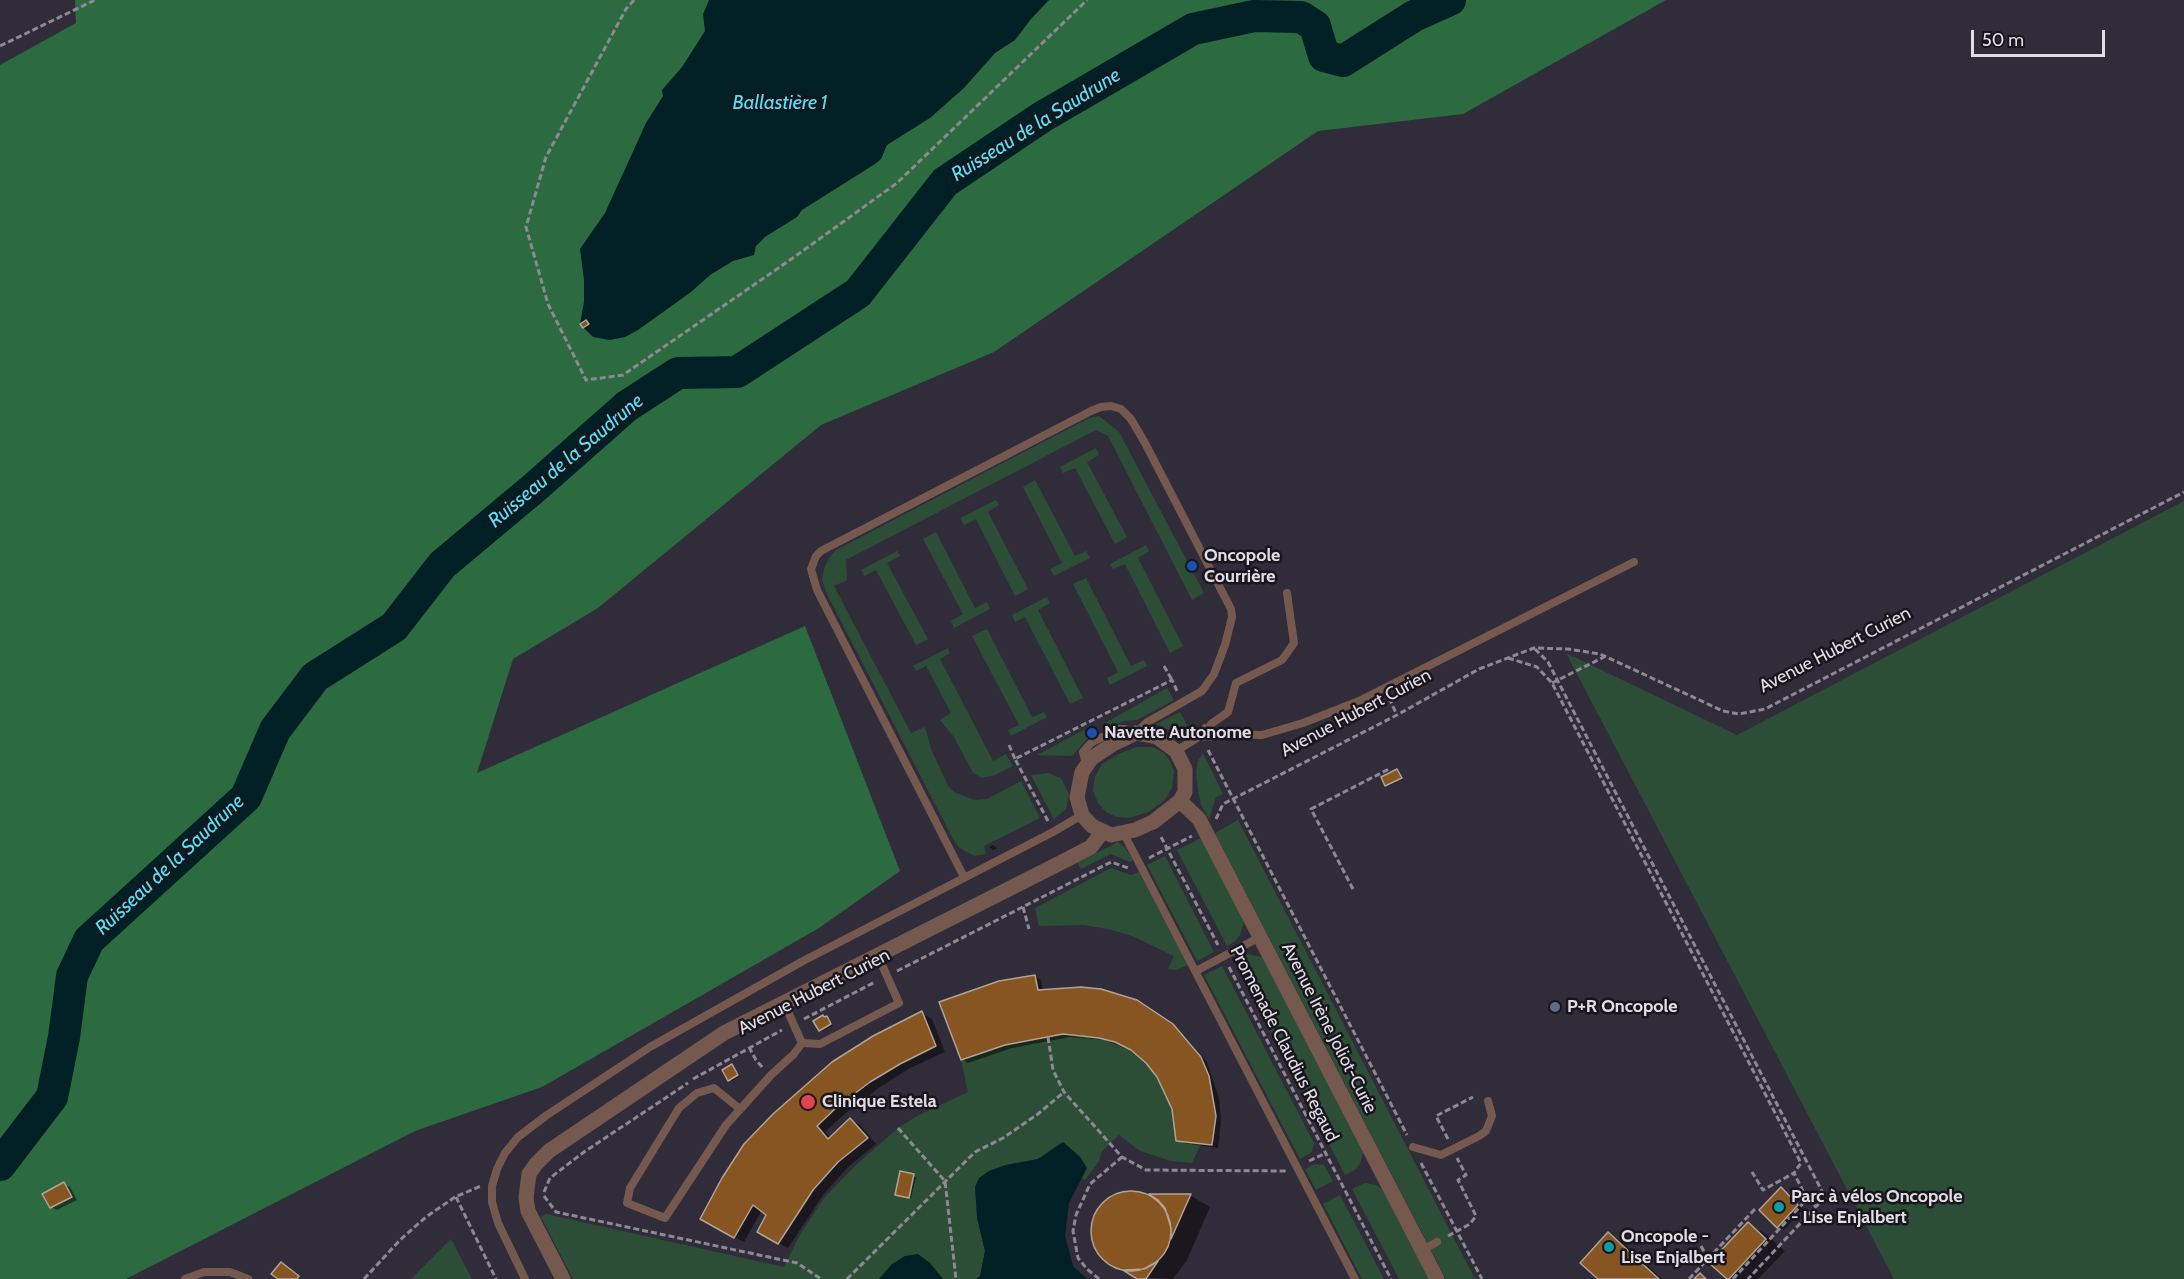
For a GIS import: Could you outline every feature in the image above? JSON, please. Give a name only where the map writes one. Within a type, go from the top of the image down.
[{"type":"street","points":[[1133,734],[1157,737],[1176,751],[1185,769],[1185,792],[1180,801],[1153,822],[1112,835],[1092,826],[1082,815],[1077,797],[1086,764],[1092,758],[1133,734]]},
{"type":"street","name":"Avenue Irène Joliot-Curie","points":[[1180,801],[1199,819],[1437,1279]]},
{"type":"street","name":"Avenue Hubert Curien","points":[[526,1190],[529,1174],[536,1164],[575,1133],[724,1033],[1090,847],[1103,831]]},
{"type":"street","points":[[526,1190],[528,1210],[563,1279]]},
{"type":"lane","points":[[964,878],[817,590],[811,569],[816,556],[821,551],[1091,411],[1111,406],[1121,409],[1131,419],[1145,442],[1231,609],[1232,617],[1214,674],[1202,691],[1146,723],[1133,734]]},
{"type":"lane","points":[[1200,736],[1262,735],[1303,723],[1359,701],[1634,562]]},
{"type":"lane","points":[[1176,751],[1200,736],[1208,726],[1228,712],[1236,683],[1282,660],[1294,644],[1287,593]]},
{"type":"lane","points":[[525,1279],[498,1223],[492,1202],[492,1186],[505,1153],[518,1137],[650,1047],[803,961],[1062,828],[1082,815]]},
{"type":"lane","points":[[1123,832],[1355,1279]]},
{"type":"lane","points":[[1196,971],[1260,937]]},
{"type":"lane","points":[[802,1043],[820,1044],[899,1003],[878,956]]},
{"type":"lane","points":[[784,1003],[802,1043]]},
{"type":"lane","points":[[740,1109],[714,1089],[697,1094],[679,1108],[630,1188],[627,1203],[665,1218],[726,1125],[802,1043]]},
{"type":"lane","points":[[1413,1146],[1441,1155],[1479,1136],[1486,1131],[1492,1116],[1488,1101]]},
{"type":"lane","points":[[1422,1250],[1437,1242]]},
{"type":"lane","points":[[184,1279],[204,1272],[230,1272],[248,1279]]},
{"type":"path","points":[[0,46],[95,0]]},
{"type":"path","points":[[634,0],[626,9],[546,157],[526,227],[548,304],[586,380],[623,375],[897,183],[1087,0]]},
{"type":"path","name":"Avenue Hubert Curien","points":[[1233,799],[1397,715],[1479,669],[1534,648],[1568,649],[1605,656],[1724,711],[1739,714],[1765,709],[2184,492]]},
{"type":"path","points":[[1534,648],[1548,662],[1825,1197],[1748,1279]]},
{"type":"path","points":[[1552,683],[1605,656]]},
{"type":"path","points":[[1506,657],[1537,667],[1552,683],[1801,1163],[1794,1173],[1763,1190],[1752,1172]]},
{"type":"path","points":[[1164,666],[1172,680]]},
{"type":"path","points":[[1384,689],[1397,715]]},
{"type":"path","points":[[1009,746],[1015,759]]},
{"type":"path","points":[[1353,889],[1311,810],[1389,769]]},
{"type":"path","name":"Avenue Irène Joliot-Curie","points":[[1233,799],[1482,1279]]},
{"type":"path","name":"Promenade Claudius Regaud","points":[[1153,822],[1391,1279]]},
{"type":"path","name":"Avenue Hubert Curien","points":[[544,1192],[550,1178],[584,1152],[673,1091],[749,1047],[1110,862],[1129,868],[1140,862]]},
{"type":"path","points":[[1023,906],[1029,929]]},
{"type":"path","points":[[1048,1037],[1053,1070],[1064,1092],[1122,1157],[1146,1170],[1289,1171]]},
{"type":"path","points":[[749,1047],[756,1060],[771,1075]]},
{"type":"path","points":[[847,1279],[975,1152],[1003,1138],[1038,1114],[1064,1092]]},
{"type":"path","points":[[1437,1242],[1470,1224],[1476,1216],[1458,1180],[1466,1175],[1436,1116],[1473,1097]]},
{"type":"path","points":[[898,1128],[945,1181],[956,1279]]},
{"type":"path","points":[[1099,1279],[1078,1258],[1073,1232],[1076,1215],[1090,1184],[1122,1157]]},
{"type":"path","points":[[1794,1173],[1807,1199],[1817,1207]]},
{"type":"path","points":[[364,1279],[417,1225],[455,1197],[481,1186],[492,1186]]},
{"type":"path","points":[[526,1190],[544,1192],[544,1198],[556,1212],[797,1263],[821,1279]]},
{"type":"path","points":[[455,1197],[496,1279]]},
{"type":"path","points":[[1733,1279],[1807,1199]]},
{"type":"path","points":[[1689,1279],[1755,1209]]},
{"type":"path","points":[[1701,1246],[1708,1259]]},
{"type":"green space","points":[[75,0],[1666,0],[1463,114],[1318,131],[994,352],[821,425],[598,608],[513,659],[477,773],[805,626],[900,871],[819,928],[542,1087],[415,1131],[126,1279],[0,1279],[0,65],[76,23]]},
{"type":"green space","points":[[1099,416],[1119,432],[1204,593],[1192,600],[1108,436],[1096,430],[846,560],[847,580],[834,586],[911,733],[925,727],[931,749],[948,786],[954,792],[974,800],[987,799],[1021,781],[1040,818],[984,846],[986,854],[974,856],[958,847],[953,839],[826,592],[822,580],[824,569],[836,550],[1089,418]]},
{"type":"green space","points":[[1096,448],[1099,455],[1087,462],[1127,537],[1115,544],[1075,468],[1063,473],[1060,467]]},
{"type":"green space","points":[[1035,480],[1075,556],[1086,551],[1090,558],[1054,576],[1050,569],[1062,563],[1023,487]]},
{"type":"green space","points":[[996,500],[999,505],[988,512],[1028,589],[1015,596],[976,519],[964,525],[960,518]]},
{"type":"green space","points":[[2184,501],[2184,1279],[1894,1279],[1566,653],[1737,735]]},
{"type":"green space","points":[[936,532],[975,608],[987,602],[990,609],[954,628],[951,621],[963,614],[923,539]]},
{"type":"green space","points":[[1146,545],[1149,551],[1138,558],[1183,646],[1170,653],[1125,564],[1113,569],[1110,564]]},
{"type":"green space","points":[[897,551],[900,556],[887,563],[928,639],[916,645],[876,570],[864,576],[861,570]]},
{"type":"green space","points":[[1086,578],[1131,666],[1144,660],[1147,666],[1110,685],[1107,678],[1118,672],[1073,584]]},
{"type":"green space","points":[[1047,597],[1050,603],[1038,610],[1083,698],[1070,704],[1025,617],[1015,622],[1012,615]]},
{"type":"green space","points":[[987,629],[1032,717],[1044,712],[1047,717],[1011,736],[1008,730],[1019,725],[972,636]]},
{"type":"green space","points":[[948,648],[950,653],[940,659],[993,761],[1006,754],[1013,766],[995,775],[982,778],[973,773],[954,737],[940,720],[951,713],[926,666],[916,671],[913,666]]},
{"type":"green space","points":[[1167,688],[1174,700],[1137,720],[1124,721],[1108,728],[1105,723]]},
{"type":"green space","points":[[1180,712],[1189,729],[1174,732],[1156,724]]},
{"type":"green space","points":[[1084,730],[1088,738],[1072,756],[1037,755]]},
{"type":"green space","points":[[1136,747],[1152,747],[1164,753],[1174,771],[1172,788],[1164,801],[1148,812],[1129,818],[1117,817],[1106,812],[1098,803],[1093,790],[1095,777],[1102,764]]},
{"type":"green space","points":[[1203,753],[1223,794],[1216,797],[1209,819],[1201,805],[1196,772],[1198,761]]},
{"type":"green space","points":[[1048,773],[1061,778],[1069,794],[1066,809],[1054,819],[1031,775]]},
{"type":"green space","points":[[1238,820],[1475,1279],[1446,1279],[1215,833]]},
{"type":"green space","points":[[1201,838],[1244,921],[1240,935],[1227,946],[1177,850]]},
{"type":"green space","points":[[1118,842],[1125,847],[1133,860],[1130,862],[1111,854],[1081,869],[1077,863]]},
{"type":"green space","points":[[1165,856],[1214,952],[1197,961],[1147,865]]},
{"type":"green space","points":[[1111,868],[1131,875],[1139,872],[1188,965],[1176,970],[1168,969],[1174,956],[1132,936],[1108,929],[1084,925],[1039,926],[1035,908]]},
{"type":"green space","points":[[1247,954],[1262,957],[1363,1152],[1360,1164],[1345,1175],[1234,960]]},
{"type":"green space","points":[[1222,966],[1314,1143],[1312,1152],[1300,1159],[1204,975]]},
{"type":"green space","points":[[1063,1034],[1099,1038],[1131,1051],[1146,1063],[1157,1077],[1172,1109],[1176,1141],[1201,1144],[1192,1163],[1171,1161],[1140,1151],[1119,1135],[1102,1151],[1099,1161],[1085,1180],[1082,1178],[1087,1168],[1080,1157],[1063,1142],[1038,1159],[989,1171],[977,1218],[985,1251],[980,1276],[976,1279],[573,1279],[541,1217],[546,1214],[784,1267],[799,1236],[824,1198],[856,1165],[898,1128],[917,1116],[968,1092],[961,1060],[1005,1045]]},
{"type":"green space","points":[[1315,1164],[1324,1165],[1333,1181],[1316,1190],[1305,1169]]},
{"type":"green space","points":[[1365,1183],[1382,1189],[1429,1279],[1399,1279],[1352,1189]]},
{"type":"green space","points":[[1340,1195],[1384,1279],[1362,1279],[1323,1204]]},
{"type":"green space","points":[[451,1239],[472,1279],[411,1279]]},
{"type":"water","name":"Ballastière 1","points":[[709,0],[1049,0],[1015,40],[995,53],[964,88],[930,118],[887,145],[881,159],[875,164],[802,210],[797,217],[765,237],[756,246],[754,255],[733,261],[710,275],[691,292],[625,337],[610,340],[593,337],[580,324],[584,302],[584,280],[580,249],[605,213],[646,123],[663,96],[662,90],[682,67],[705,31],[703,14]]},
{"type":"water","points":[[1063,1142],[1080,1157],[1087,1168],[1069,1203],[1065,1236],[1073,1266],[1087,1279],[976,1279],[980,1276],[985,1251],[977,1218],[975,1187],[979,1178],[989,1171],[1006,1165],[1038,1159]]},
{"type":"water","points":[[918,1254],[930,1263],[943,1279],[879,1279],[892,1264],[905,1256]]},
{"type":"building","points":[[586,320],[589,324],[583,328],[580,324]]},
{"type":"building","points":[[1397,769],[1402,778],[1385,786],[1381,777]]},
{"type":"building","points":[[1035,975],[1038,990],[1081,987],[1101,989],[1137,1000],[1173,1024],[1201,1057],[1209,1076],[1216,1116],[1212,1145],[1176,1141],[1172,1109],[1157,1077],[1131,1050],[1115,1042],[1063,1034],[1005,1045],[961,1060],[939,1002],[999,981]]},
{"type":"building","points":[[922,1011],[936,1046],[870,1082],[837,1107],[817,1126],[828,1139],[850,1118],[868,1138],[838,1162],[813,1190],[778,1244],[757,1232],[766,1215],[753,1205],[734,1238],[700,1219],[744,1144],[773,1114],[832,1062],[873,1036]]},
{"type":"building","points":[[823,1015],[827,1016],[831,1024],[819,1031],[813,1021]]},
{"type":"building","points":[[732,1064],[738,1075],[728,1081],[722,1070]]},
{"type":"building","points":[[900,1171],[914,1174],[909,1198],[895,1195]]},
{"type":"building","points":[[64,1182],[72,1197],[50,1208],[42,1194]]},
{"type":"building","name":"Parc à vélos Oncopole - Lise Enjalbert","points":[[1781,1187],[1798,1205],[1777,1228],[1759,1210]]},
{"type":"building","points":[[1123,1191],[1139,1191],[1160,1202],[1171,1223],[1171,1239],[1160,1260],[1139,1271],[1123,1271],[1109,1265],[1097,1253],[1091,1239],[1091,1223],[1097,1209],[1109,1197]]},
{"type":"building","points":[[1149,1194],[1191,1194],[1171,1239],[1171,1228],[1165,1208]]},
{"type":"building","points":[[1748,1222],[1766,1239],[1727,1279],[1709,1263]]},
{"type":"building","name":"Oncopole - Lise Enjalbert","points":[[1608,1232],[1659,1279],[1598,1279],[1580,1263]]},
{"type":"building","points":[[1158,1261],[1146,1279],[1137,1279],[1123,1270],[1144,1269]]},
{"type":"building","points":[[281,1262],[299,1276],[297,1279],[278,1279],[271,1274]]},
{"type":"building","points":[[1700,1273],[1706,1279],[1694,1279]]},
{"type":"waterway","name":"Ruisseau de la Saudrune","points":[[0,1165],[52,1097],[64,1037],[72,976],[89,940],[246,797],[275,730],[315,677],[394,627],[442,565],[627,406],[678,373],[737,372],[858,293],[945,182],[1042,117],[1193,29],[1254,16],[1301,17],[1315,26],[1324,56],[1343,61],[1414,16],[1450,0]]},
{"type":"place","name":"Oncopole Courrière","points":[[1192,566]]},
{"type":"place","name":"Navette Autonome","points":[[1092,733]]},
{"type":"place","name":"P+R Oncopole","points":[[1555,1007]]},
{"type":"place","name":"Clinique Estela","points":[[808,1102]]},
{"type":"place","name":"Parc à vélos Oncopole - Lise Enjalbert","points":[[1779,1207]]},
{"type":"place","name":"Oncopole - Lise Enjalbert","points":[[1609,1247]]}]
